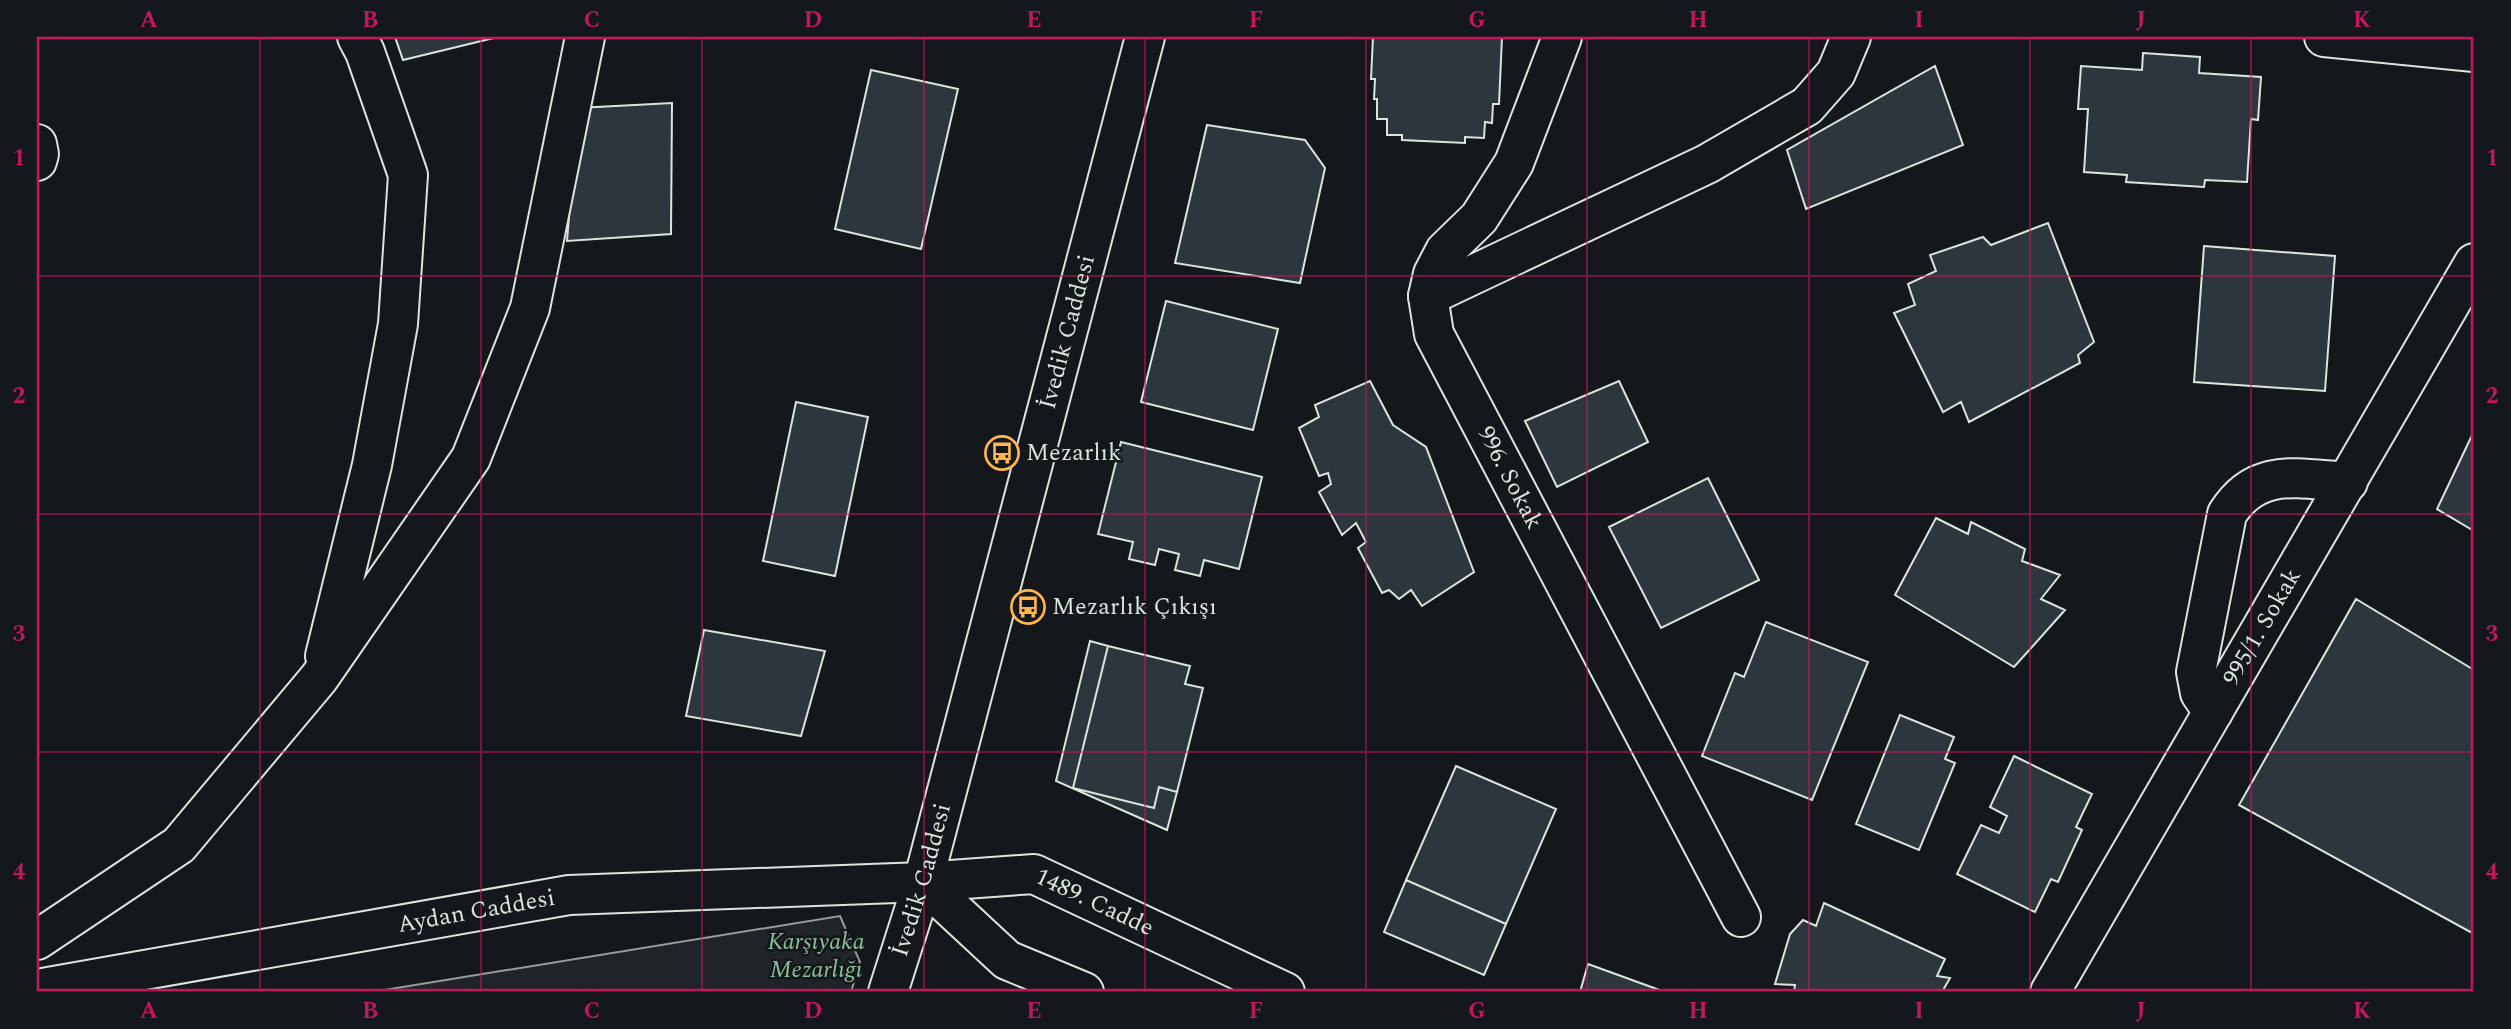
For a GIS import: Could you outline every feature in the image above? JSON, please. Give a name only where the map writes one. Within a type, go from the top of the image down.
[{"type":"street","points":[[319,678],[372,465],[395,337],[408,175],[365,52],[357,37]]},
{"type":"street","points":[[37,940],[179,845],[319,678],[471,458],[530,308],[585,37]]},
{"type":"street","name":"İvedik Caddesi","points":[[888,992],[923,882],[1145,37]]},
{"type":"street","name":"996. Sokak","points":[[1562,37],[1514,163],[1479,218],[1445,251],[1433,274],[1428,296],[1434,334],[1741,917]]},
{"type":"street","points":[[1428,296],[1707,164],[1807,106],[1836,73],[1851,37]]},
{"type":"street","points":[[2324,37],[2474,52]]},
{"type":"street","points":[[37,144],[37,161]]},
{"type":"street","name":"995/1. Sokak","points":[[2050,992],[2474,263]]},
{"type":"street","points":[[2214,712],[2200,693],[2196,672],[2227,514],[2237,499],[2250,487],[2267,480],[2285,478],[2347,482]]},
{"type":"street","name":"1489. Cadde","points":[[923,882],[1034,874],[1285,992]]},
{"type":"street","points":[[923,882],[1007,960],[1084,992]]},
{"type":"street","name":"Aydan Caddesi","points":[[37,989],[569,895],[923,882]]},
{"type":"green space","name":"Karşıyaka Mezarlığı","points":[[840,916],[860,962],[851,992],[372,992]]},
{"type":"building","points":[[395,37],[498,37],[403,60]]},
{"type":"building","points":[[1373,37],[1502,37],[1499,104],[1493,104],[1492,123],[1485,122],[1484,138],[1465,137],[1465,143],[1402,140],[1402,135],[1387,135],[1387,119],[1377,119],[1375,79],[1371,79]]},
{"type":"building","points":[[2143,53],[2200,57],[2199,73],[2261,77],[2258,120],[2251,119],[2247,182],[2205,180],[2204,187],[2126,182],[2127,175],[2084,172],[2088,109],[2078,109],[2081,66],[2142,70]]},
{"type":"building","points":[[1935,66],[1963,145],[1806,209],[1787,150]]},
{"type":"building","points":[[871,70],[958,89],[921,249],[835,229]]},
{"type":"building","points":[[672,103],[671,234],[567,241],[578,108]]},
{"type":"building","points":[[1207,125],[1305,140],[1325,168],[1300,283],[1175,263]]},
{"type":"building","points":[[2048,223],[2094,342],[2078,355],[2080,363],[1969,422],[1961,402],[1943,412],[1894,313],[1915,305],[1908,284],[1936,271],[1930,255],[1983,237],[1991,245]]},
{"type":"building","points":[[2204,246],[2335,256],[2325,391],[2194,382]]},
{"type":"building","points":[[1166,301],[1278,329],[1253,430],[1141,402]]},
{"type":"building","points":[[1370,381],[1393,425],[1426,447],[1474,572],[1422,606],[1411,590],[1399,599],[1389,590],[1382,593],[1358,548],[1366,542],[1356,523],[1342,535],[1319,492],[1331,484],[1328,473],[1319,476],[1299,428],[1319,417],[1315,405]]},
{"type":"building","points":[[1619,381],[1648,442],[1557,487],[1525,421]]},
{"type":"building","points":[[796,402],[868,417],[835,576],[763,561]]},
{"type":"building","points":[[2474,431],[2474,531],[2437,509]]},
{"type":"building","points":[[1121,442],[1262,477],[1239,569],[1204,560],[1200,576],[1175,570],[1179,554],[1159,549],[1155,565],[1129,559],[1133,542],[1098,534]]},
{"type":"building","points":[[1708,478],[1759,580],[1661,628],[1609,527]]},
{"type":"building","points":[[1936,518],[1968,534],[1971,522],[2025,549],[2022,561],[2060,575],[2041,599],[2065,610],[2014,667],[1895,595]]},
{"type":"building","points":[[2356,599],[2474,670],[2474,934],[2239,805]]},
{"type":"building","points":[[1766,622],[1868,662],[1812,800],[1702,756],[1735,673],[1744,677]]},
{"type":"building","points":[[704,630],[825,651],[801,736],[686,716]]},
{"type":"building","points":[[1090,641],[1108,646],[1073,788],[1154,808],[1159,787],[1177,792],[1167,830],[1056,781]]},
{"type":"building","points":[[1108,646],[1190,666],[1185,684],[1203,688],[1177,792],[1159,787],[1154,808],[1073,788]]},
{"type":"building","points":[[1900,715],[1954,737],[1945,759],[1955,763],[1919,850],[1856,824]]},
{"type":"building","points":[[2014,756],[2092,794],[2076,827],[2082,830],[2058,882],[2051,879],[2035,912],[1957,874],[1981,825],[1999,833],[2007,816],[1990,807]]},
{"type":"building","points":[[1456,766],[1556,809],[1506,924],[1406,880]]},
{"type":"building","points":[[1406,880],[1506,924],[1484,975],[1384,932]]},
{"type":"building","points":[[1824,903],[1945,959],[1937,976],[1950,978],[1942,992],[1794,992],[1795,985],[1775,984],[1790,934],[1803,920],[1816,926]]},
{"type":"building","points":[[1588,964],[1665,992],[1580,992]]},
{"type":"place","name":"Mezarlık","points":[[1002,453]]},
{"type":"place","name":"Mezarlık Çıkışı","points":[[1028,607]]}]
